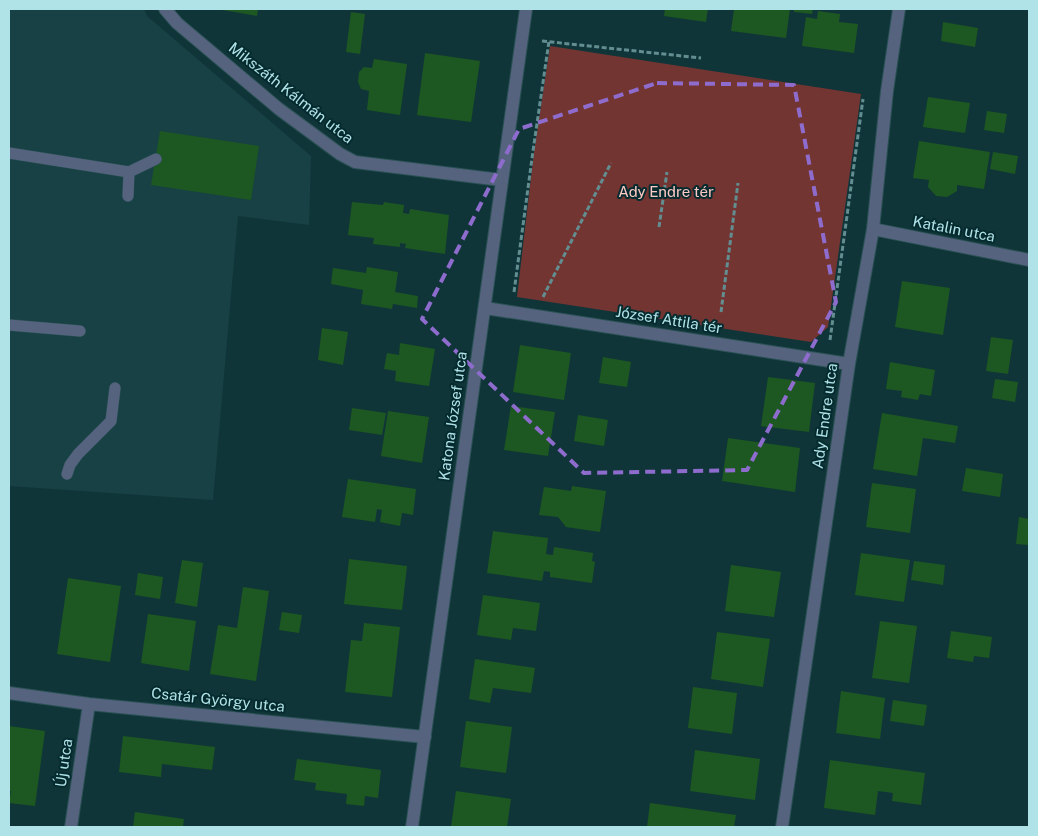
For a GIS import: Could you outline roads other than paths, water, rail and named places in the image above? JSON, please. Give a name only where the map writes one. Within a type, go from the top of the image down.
[{"type":"street","name":"Mikszáth Kálmán utca","points":[[165,9],[177,23],[279,109],[340,154],[355,162],[501,180]]},
{"type":"street","name":"Katona József utca","points":[[412,827],[526,9]]},
{"type":"street","name":"Ady Endre utca","points":[[782,827],[849,364],[873,229],[887,91],[899,9]]},
{"type":"street","name":"Katalin utca","points":[[873,229],[1029,260]]},
{"type":"street","name":"József Attila tér","points":[[485,308],[849,364]]},
{"type":"street","name":"Csatár György utca","points":[[9,693],[89,704],[424,737]]},
{"type":"street","name":"Új utca","points":[[71,827],[89,704]]},
{"type":"lane","points":[[9,154],[129,172],[156,159]]},
{"type":"lane","points":[[128,196],[129,172]]},
{"type":"lane","points":[[9,325],[80,332]]},
{"type":"lane","points":[[67,474],[78,454],[111,421],[115,388]]},
{"type":"park label","name":"Ady Endre tér","points":[[666,192]]}]
